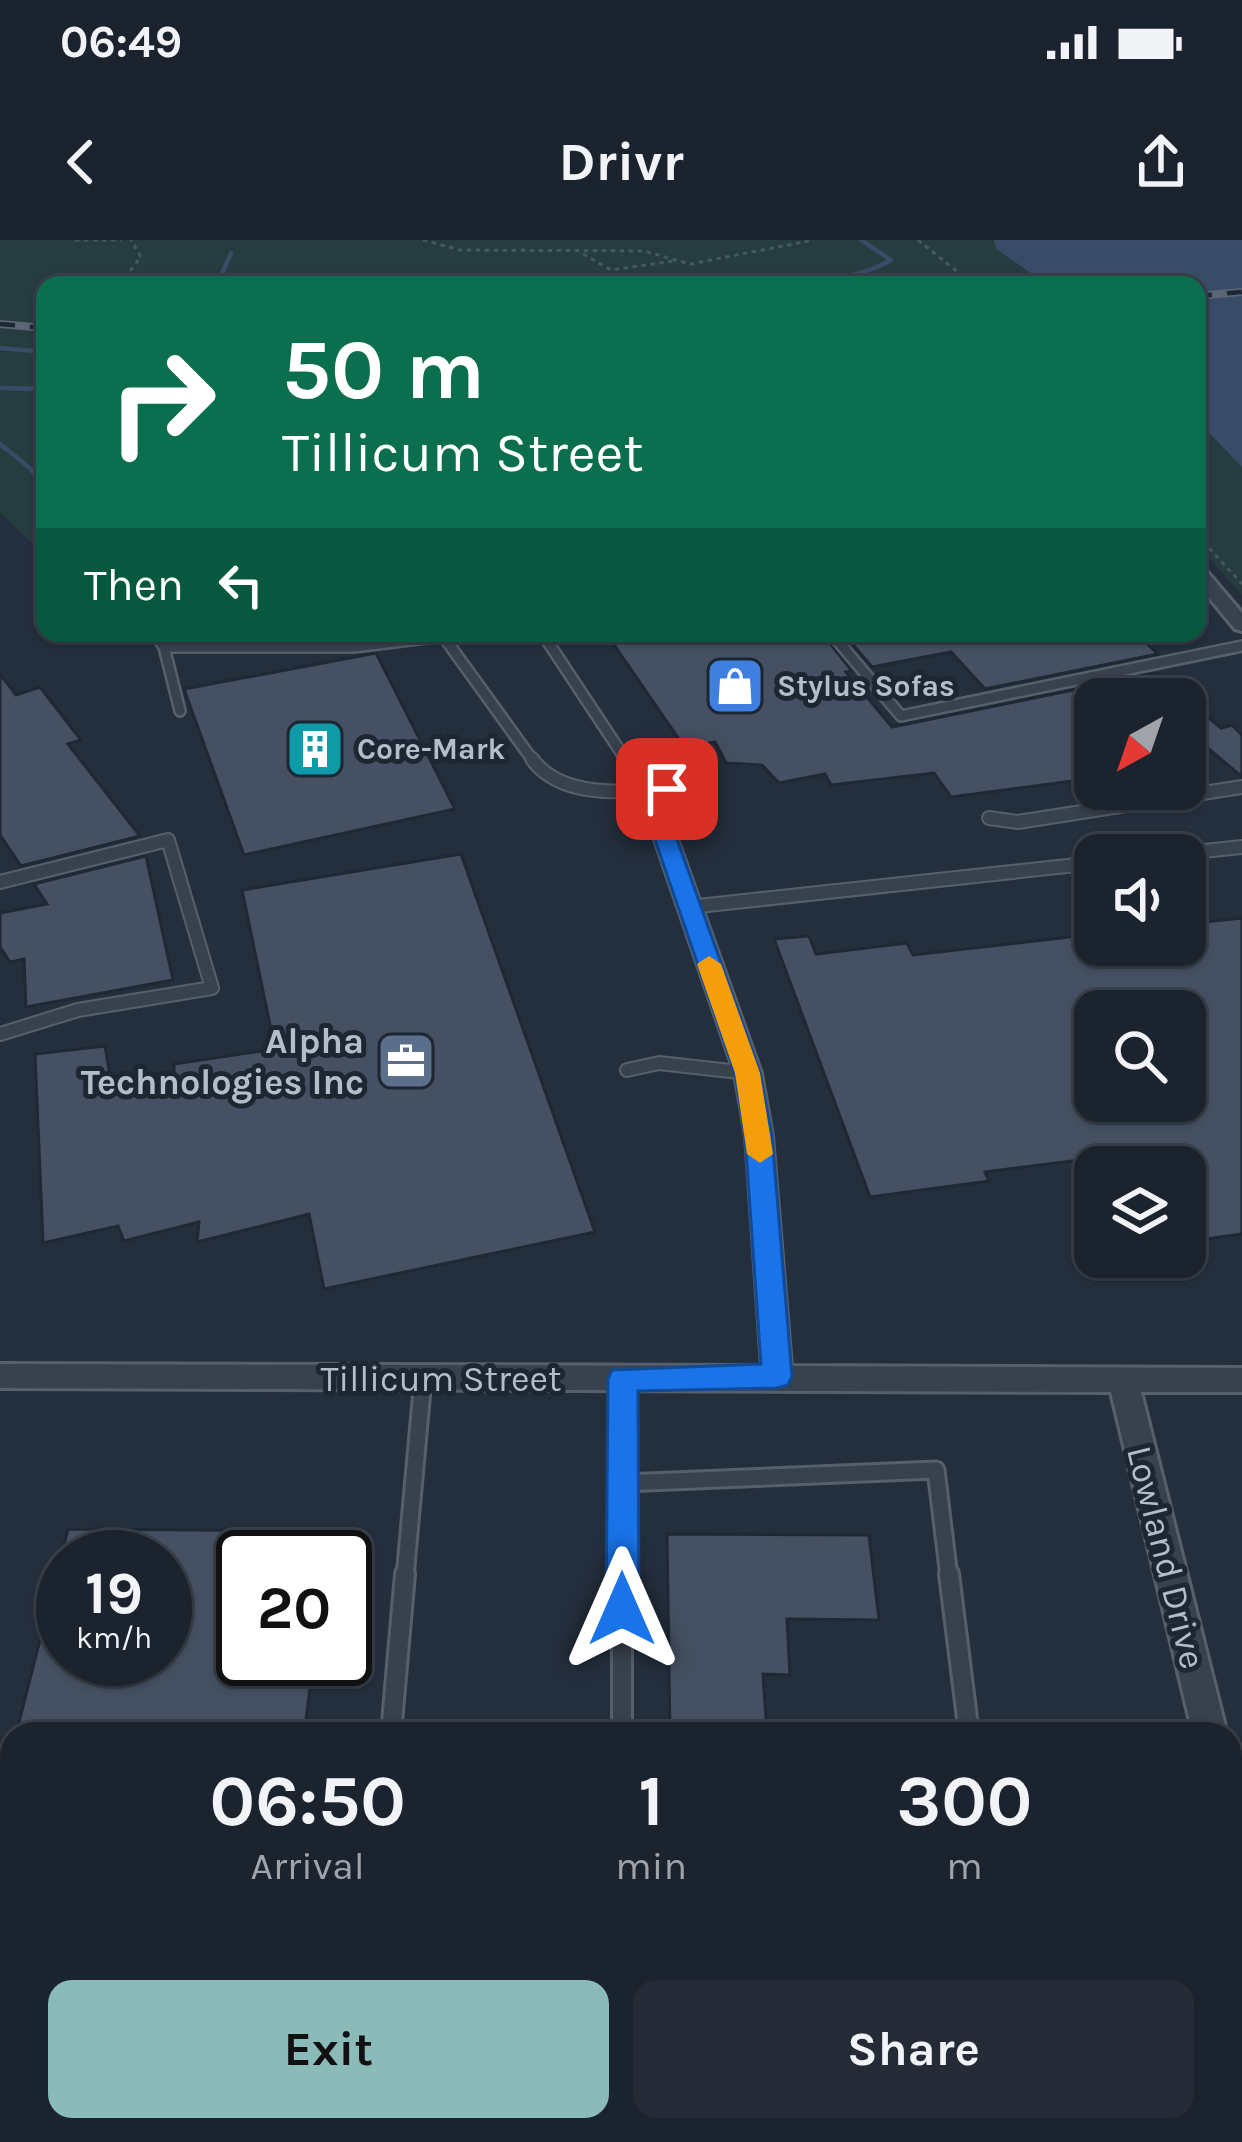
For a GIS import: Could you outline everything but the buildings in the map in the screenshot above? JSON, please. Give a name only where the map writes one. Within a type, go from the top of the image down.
[{"type":"street","points":[[1206,583],[1242,625]]},
{"type":"street","points":[[667,789],[661,825],[748,1073],[759,1136],[777,1376]]},
{"type":"street","name":"Tillicum Street","points":[[0,1376],[1242,1380]]},
{"type":"street","name":"Lowland Drive","points":[[1123,1379],[1207,1722]]},
{"type":"lane","points":[[160,642],[180,711]]},
{"type":"lane","points":[[164,647],[354,647],[394,642]]},
{"type":"lane","points":[[447,642],[540,770],[602,794],[667,789]]},
{"type":"lane","points":[[548,642],[622,754],[667,789]]},
{"type":"lane","points":[[839,642],[901,716],[1242,646]]},
{"type":"lane","points":[[989,818],[1018,822],[1242,787]]},
{"type":"lane","points":[[0,882],[168,840],[212,988],[78,1010],[0,1034]]},
{"type":"lane","points":[[1206,851],[1242,847]]},
{"type":"lane","points":[[689,907],[1074,864]]},
{"type":"lane","points":[[627,1070],[659,1063],[748,1073]]},
{"type":"lane","points":[[393,1722],[423,1379]]},
{"type":"lane","points":[[622,1722],[623,1379]]},
{"type":"lane","points":[[623,1483],[936,1470],[968,1722]]},
{"type":"path","points":[[75,240],[121,240]]},
{"type":"path","points":[[126,276],[141,257],[131,240]]},
{"type":"path","points":[[423,240],[444,248],[637,250],[695,264],[744,250],[784,248],[814,240]]},
{"type":"path","points":[[918,240],[963,276]]},
{"type":"path","points":[[580,253],[610,269],[679,261]]},
{"type":"path","points":[[1206,545],[1242,584]]},
{"type":"green space","points":[[0,240],[994,240],[996,249],[1035,276],[36,276],[36,547],[0,513]]},
{"type":"green space","points":[[1206,405],[1242,430],[1242,595],[1206,555]]},
{"type":"water","points":[[994,240],[1242,240],[1242,467],[1206,429],[1206,276],[1035,276],[996,249]]},
{"type":"waterway","points":[[847,276],[891,260],[861,240]]},
{"type":"waterway","points":[[221,276],[231,253]]},
{"type":"waterway","points":[[0,348],[36,351]]},
{"type":"waterway","points":[[0,388],[36,389]]},
{"type":"waterway","points":[[0,444],[36,473]]},
{"type":"waterway","points":[[32,470],[36,473]]},
{"type":"railway","points":[[1206,295],[1242,292]]},
{"type":"railway","points":[[0,324],[36,327]]},
{"type":"slow traffic","points":[[709,964],[748,1073],[760,1154]]},
{"type":"place","name":"Stylus Sofas","points":[[735,686]]},
{"type":"place","name":"Core-Mark","points":[[315,749]]},
{"type":"place","name":"Alpha Technologies Inc","points":[[406,1061]]},
{"type":"route","points":[[622,1609],[623,1379],[777,1376],[759,1136],[748,1073],[661,825],[667,789]]}]
